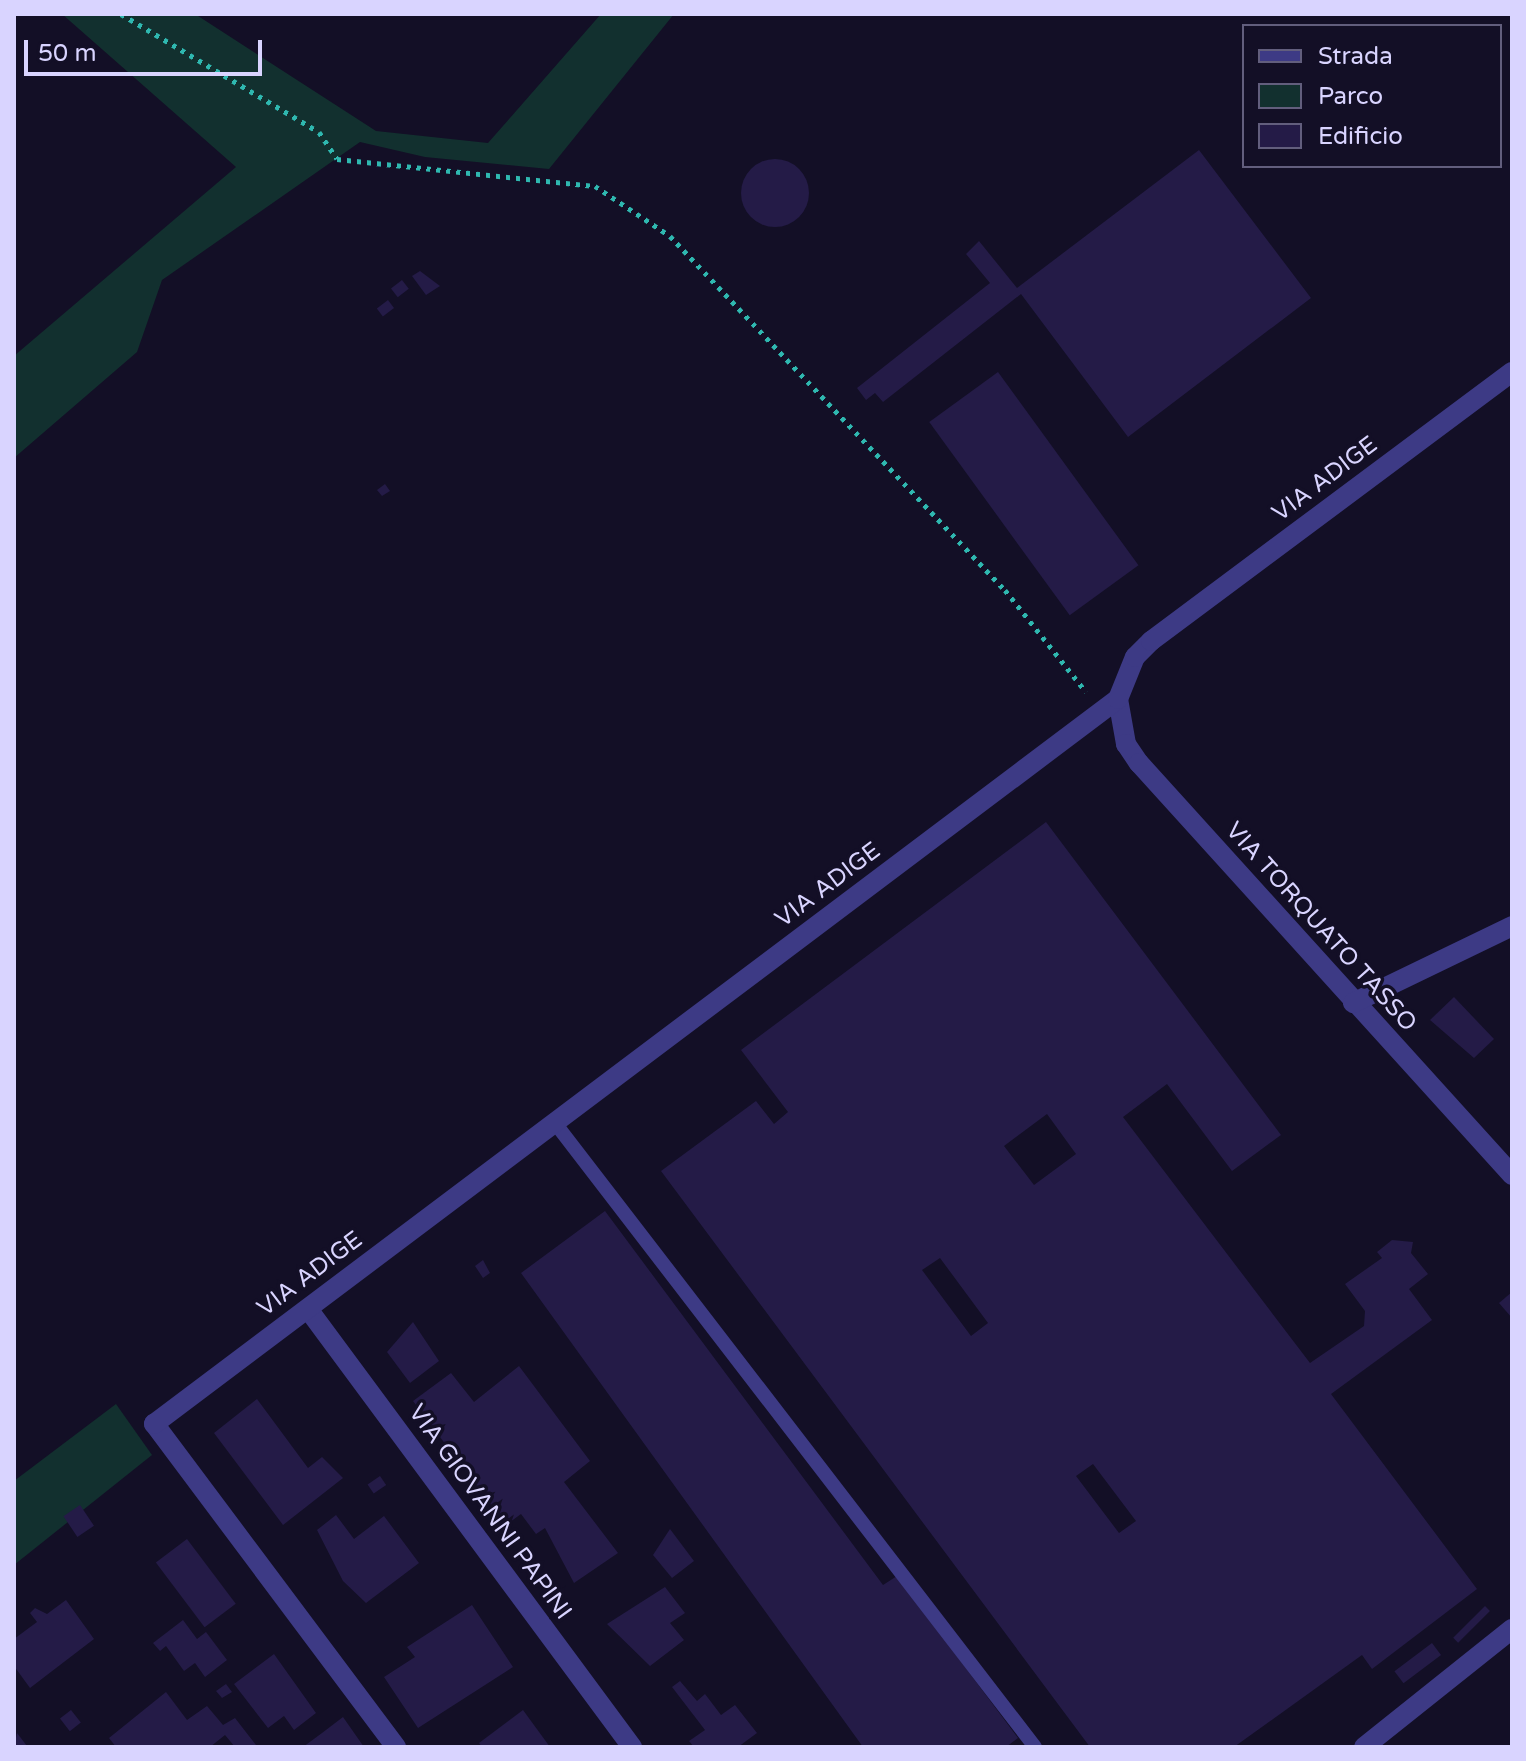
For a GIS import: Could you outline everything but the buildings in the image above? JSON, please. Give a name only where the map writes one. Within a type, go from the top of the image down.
[{"type":"street","name":"VIA ADIGE","points":[[396,1747],[154,1424],[1118,699],[1135,657],[1151,641],[1512,372]]},
{"type":"street","name":"VIA TORQUATO TASSO","points":[[1118,699],[1123,733],[1139,763],[1353,1003],[1512,1175]]},
{"type":"street","points":[[1353,1003],[1512,926]]},
{"type":"street","name":"VIA GIOVANNI PAPINI","points":[[308,1309],[632,1747]]},
{"type":"street","points":[[1364,1747],[1512,1629]]},
{"type":"lane","points":[[555,1123],[1035,1747]]},
{"type":"path","points":[[121,14],[319,132],[337,159],[595,186],[670,236],[1005,590],[1101,712]]},
{"type":"green space","points":[[62,14],[195,14],[376,131],[488,143],[601,14],[674,14],[549,169],[425,157],[360,142],[162,280],[137,352],[14,458],[14,356],[236,167]]},
{"type":"green space","points":[[116,1404],[152,1455],[14,1565],[14,1481]]}]
